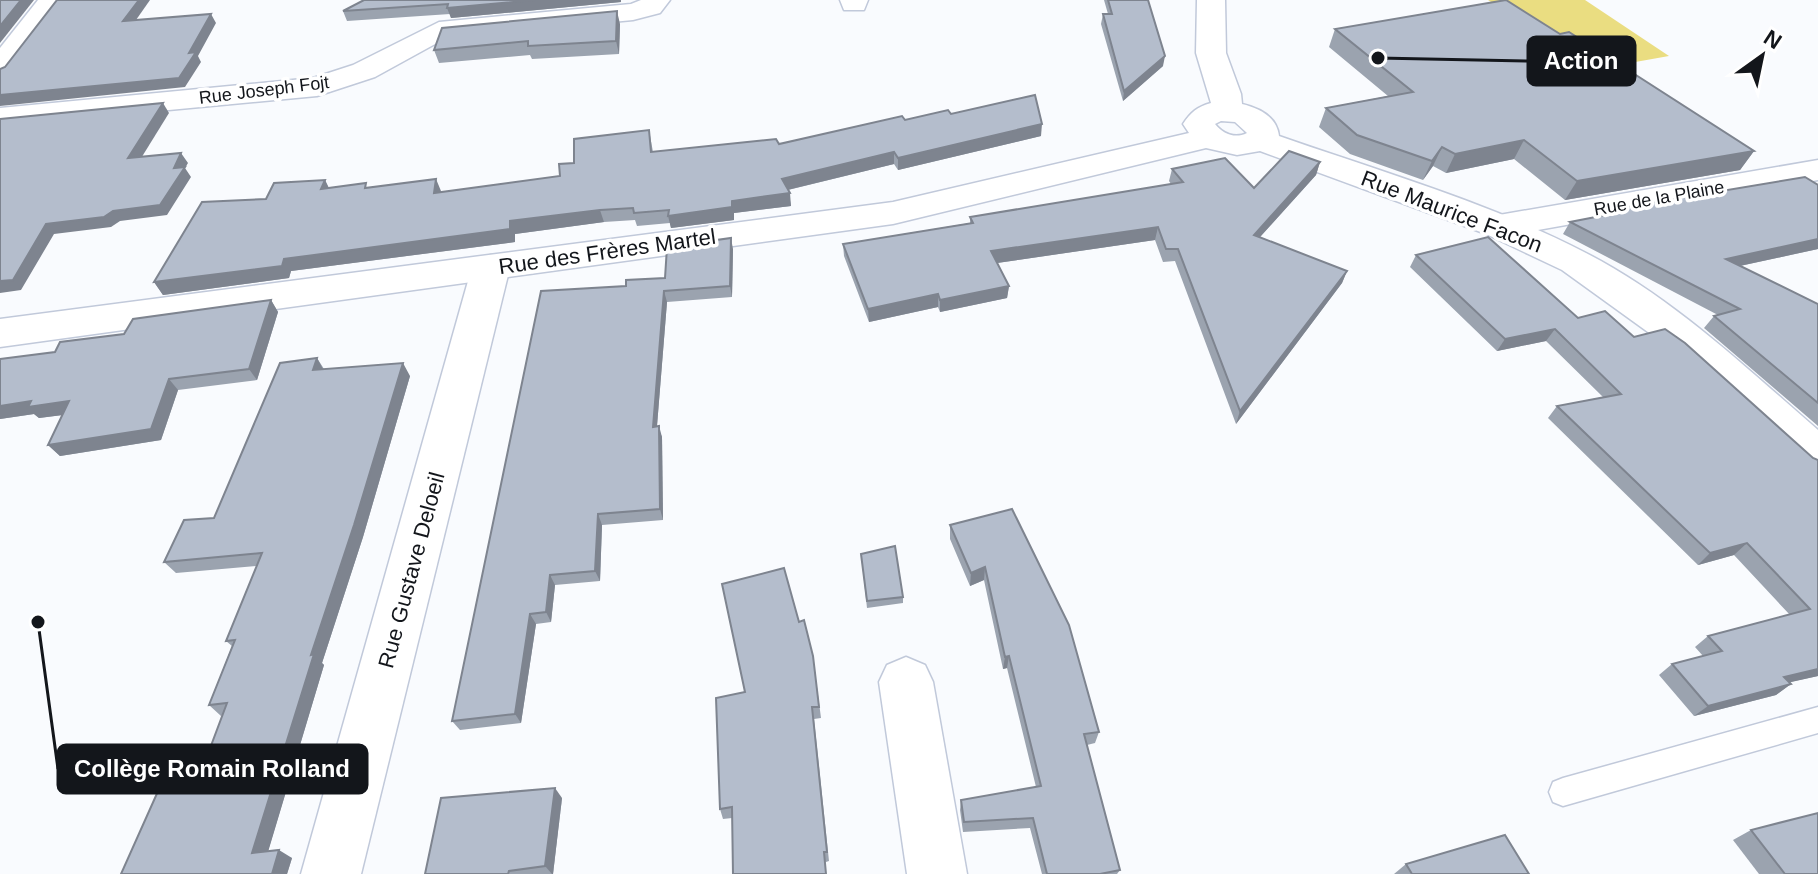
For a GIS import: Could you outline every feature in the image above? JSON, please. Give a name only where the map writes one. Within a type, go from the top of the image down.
[{"type":"street","points":[[0,68],[52,0]]},
{"type":"street","name":"Rue Joseph Fojt","points":[[0,117],[317,87],[364,71],[439,30],[633,12],[650,7],[656,0]]},
{"type":"street","points":[[1211,0],[1211,53],[1226,94],[1218,125]]},
{"type":"street","name":"Rue Maurice Facon","points":[[1218,125],[1240,146],[1260,140],[1499,226],[1575,262],[1662,320],[1818,456]]},
{"type":"street","name":"Rue des Frères Martel","points":[[0,333],[893,213],[1218,125]]},
{"type":"street","name":"Rue de la Plaine","points":[[1499,226],[1818,170]]},
{"type":"street","name":"Rue Gustave Deloeil","points":[[331,874],[491,267]]},
{"type":"street","points":[[906,682],[937,874]]},
{"type":"lane","points":[[1563,792],[1818,720]]},
{"type":"shaded area","points":[[1488,0],[1585,0],[1669,56],[1596,69]]},
{"type":"building","points":[[0,0],[21,0],[0,26]]},
{"type":"building","points":[[57,0],[139,0],[123,21],[211,14],[189,53],[196,52],[179,78],[0,95],[0,69],[5,67]]},
{"type":"building","points":[[364,0],[535,0],[447,8],[448,4],[343,11]]},
{"type":"building","points":[[1108,0],[1148,0],[1165,56],[1124,91],[1103,14],[1112,14]]},
{"type":"building","points":[[1506,0],[1560,34],[1569,32],[1754,151],[1577,181],[1524,140],[1455,154],[1442,147],[1432,161],[1357,135],[1326,108],[1413,92],[1335,29]]},
{"type":"building","points":[[617,11],[616,41],[528,46],[528,41],[434,50],[442,28]]},
{"type":"building","points":[[1035,95],[1042,124],[898,158],[894,152],[782,179],[790,193],[732,201],[732,207],[668,216],[669,210],[634,213],[633,208],[600,210],[510,221],[510,229],[284,259],[282,266],[154,282],[202,202],[266,199],[274,183],[325,180],[321,189],[366,183],[365,188],[436,179],[434,193],[560,176],[559,164],[574,163],[574,139],[649,130],[651,152],[776,139],[779,144],[902,116],[905,120],[948,110],[951,114]]},
{"type":"building","points":[[163,103],[128,158],[181,153],[174,168],[185,167],[160,205],[113,211],[104,217],[46,224],[13,280],[0,281],[0,119]]},
{"type":"building","points":[[1289,151],[1320,162],[1254,235],[1347,271],[1240,411],[1178,249],[1166,249],[1158,227],[991,251],[1009,286],[940,300],[938,294],[868,309],[843,244],[973,223],[970,217],[1183,182],[1172,169],[1225,158],[1254,188]]},
{"type":"building","points":[[1805,177],[1818,185],[1818,239],[1726,259],[1818,304],[1818,403],[1714,316],[1740,309],[1570,222],[1606,215],[1601,211]]},
{"type":"building","points":[[1488,237],[1578,318],[1605,311],[1634,337],[1665,329],[1818,460],[1818,669],[1784,677],[1791,684],[1708,706],[1672,664],[1722,651],[1708,636],[1810,609],[1747,543],[1710,553],[1557,406],[1621,394],[1555,329],[1505,339],[1416,255]]},
{"type":"building","points":[[731,238],[730,286],[664,291],[653,427],[659,426],[660,509],[598,514],[595,571],[550,575],[546,612],[530,614],[515,714],[452,721],[541,291],[626,286],[626,280],[665,278],[667,247]]},
{"type":"building","points":[[271,300],[249,369],[169,379],[151,429],[48,445],[69,401],[28,407],[31,401],[0,406],[0,359],[55,352],[60,342],[124,334],[133,319]]},
{"type":"building","points":[[317,358],[313,370],[403,363],[252,853],[279,850],[272,874],[121,874],[163,780],[200,775],[227,703],[209,705],[235,640],[226,641],[262,553],[164,562],[184,520],[214,518],[280,363]]},
{"type":"building","points":[[1012,509],[1069,625],[1099,732],[1084,734],[1120,870],[1100,874],[1047,874],[1033,818],[964,822],[961,800],[1041,786],[1009,656],[1005,657],[985,567],[971,573],[950,525]]},
{"type":"building","points":[[895,546],[903,597],[867,601],[861,554]]},
{"type":"building","points":[[784,568],[799,622],[804,620],[813,656],[819,707],[812,707],[827,852],[824,852],[826,874],[733,874],[732,807],[720,809],[716,698],[745,692],[722,584]]},
{"type":"building","points":[[555,788],[545,866],[509,871],[508,874],[425,874],[441,798]]},
{"type":"building","points":[[1818,813],[1818,874],[1785,874],[1751,830]]},
{"type":"building","points":[[1505,835],[1529,874],[1412,874],[1406,864]]},
{"type":"place","name":"Action","points":[[1378,58]]},
{"type":"place","name":"Collège Romain Rolland","points":[[38,622]]}]
